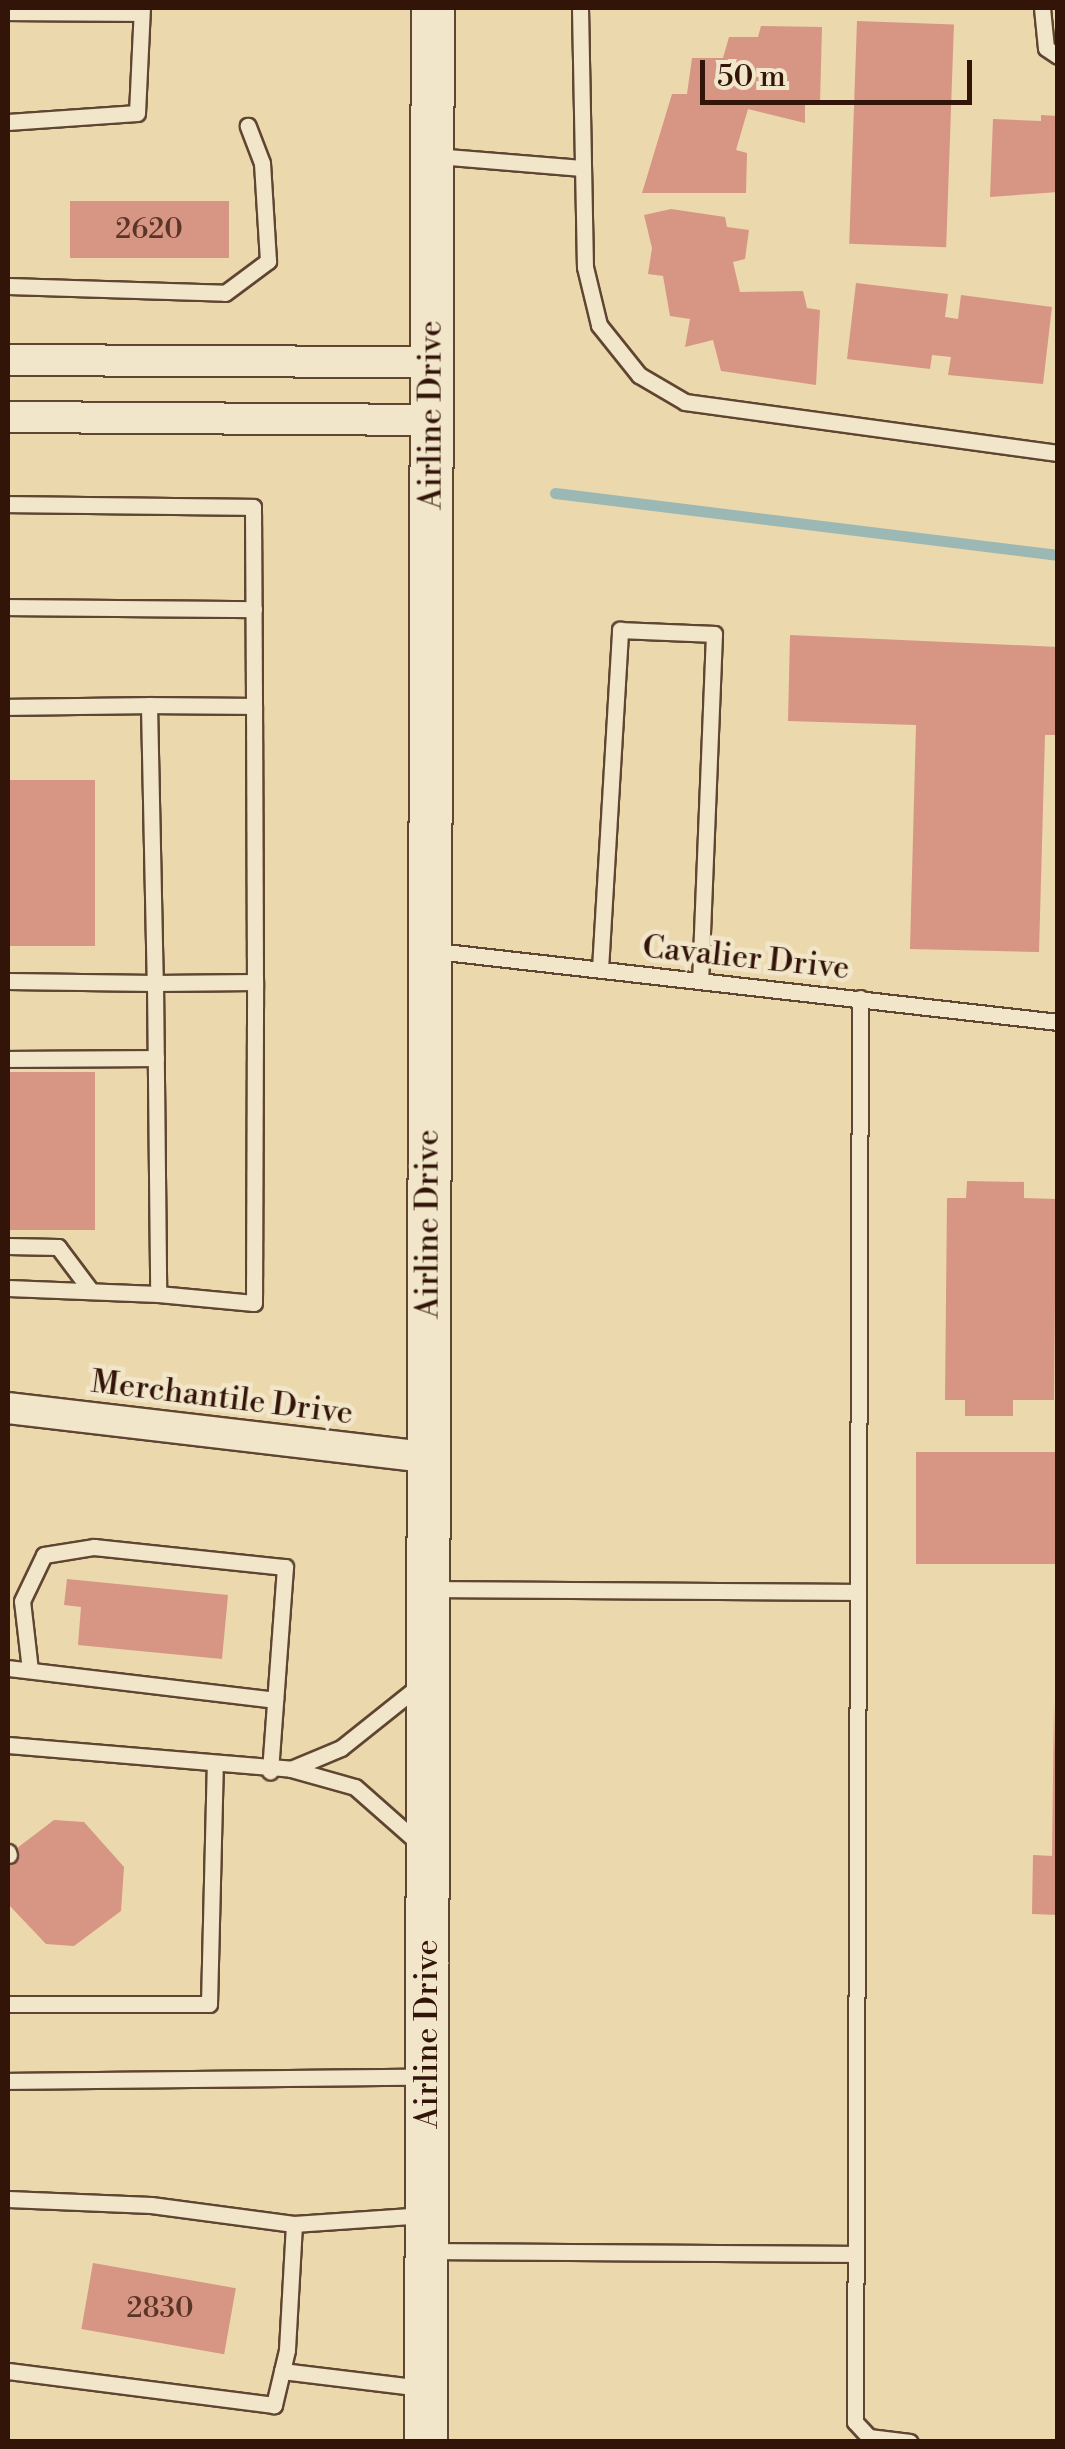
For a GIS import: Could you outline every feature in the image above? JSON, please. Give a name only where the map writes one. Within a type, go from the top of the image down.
[{"type":"main road","name":"Airline Drive","points":[[426,2442],[434,8]]},
{"type":"street","points":[[8,360],[432,362]]},
{"type":"street","points":[[8,417],[431,420]]},
{"type":"street","name":"Merchantile Drive","points":[[8,1408],[428,1457]]},
{"type":"lane","points":[[580,8],[585,268],[599,325],[639,374],[685,402],[1058,453]]},
{"type":"lane","points":[[1042,8],[1046,48],[1058,56]]},
{"type":"lane","points":[[8,12],[142,10],[137,113],[8,122]]},
{"type":"lane","points":[[8,286],[224,293],[268,262],[262,163],[248,126]]},
{"type":"lane","points":[[433,156],[581,168]]},
{"type":"lane","points":[[8,504],[253,508],[255,982],[254,1303],[158,1294],[8,1288]]},
{"type":"lane","points":[[8,607],[254,609]]},
{"type":"lane","points":[[600,969],[620,630],[714,634],[700,981]]},
{"type":"lane","points":[[149,705],[158,1294]]},
{"type":"lane","points":[[8,707],[254,706]]},
{"type":"lane","name":"Cavalier Drive","points":[[429,950],[1058,1022]]},
{"type":"lane","points":[[8,982],[255,982]]},
{"type":"lane","points":[[860,998],[856,2422],[868,2437],[910,2442]]},
{"type":"lane","points":[[8,1058],[156,1058]]},
{"type":"lane","points":[[8,1246],[58,1247],[91,1291]]},
{"type":"lane","points":[[30,1670],[22,1601],[44,1555],[94,1547],[285,1567],[270,1771]]},
{"type":"lane","points":[[429,1588],[858,1592]]},
{"type":"lane","points":[[8,1668],[275,1700]]},
{"type":"lane","points":[[8,1744],[270,1771],[291,1769],[340,1748],[427,1679]]},
{"type":"lane","points":[[8,2004],[208,2004],[214,1766]]},
{"type":"lane","points":[[291,1769],[355,1787],[427,1851]]},
{"type":"lane","points":[[8,2081],[427,2077]]},
{"type":"lane","points":[[8,2199],[151,2206],[294,2224],[427,2233],[856,2254]]},
{"type":"lane","points":[[8,2371],[274,2405],[282,2371],[294,2224]]},
{"type":"lane","points":[[282,2371],[426,2388]]},
{"type":"building","points":[[857,21],[954,24],[946,247],[849,244]]},
{"type":"building","points":[[761,26],[822,27],[820,103],[805,103],[805,123],[748,109],[736,150],[747,153],[746,193],[642,193],[672,94],[687,94],[692,58],[723,58],[729,37],[758,37]]},
{"type":"building","points":[[1041,115],[1058,116],[1058,192],[990,197],[993,119],[1041,121]]},
{"type":"building","points":[[70,201],[229,201],[229,258],[70,258]]},
{"type":"building","points":[[671,209],[725,217],[727,227],[749,230],[745,259],[733,262],[740,292],[803,291],[807,308],[820,310],[816,385],[721,371],[713,340],[685,347],[690,319],[670,316],[663,276],[648,274],[652,248],[644,215]]},
{"type":"building","points":[[856,283],[948,294],[945,317],[958,319],[961,295],[1052,307],[1043,384],[948,375],[951,357],[932,355],[930,369],[847,359]]},
{"type":"building","points":[[790,635],[1058,647],[1058,735],[1045,735],[1039,952],[910,949],[916,725],[788,721]]},
{"type":"building","points":[[8,780],[95,780],[95,946],[8,946]]},
{"type":"building","points":[[8,1072],[95,1072],[95,1230],[8,1230]]},
{"type":"building","points":[[967,1181],[1024,1182],[1024,1198],[1056,1199],[1054,1400],[1013,1400],[1013,1416],[965,1416],[965,1400],[945,1400],[947,1198],[966,1198]]},
{"type":"building","points":[[916,1452],[1058,1452],[1058,1564],[916,1564]]},
{"type":"building","points":[[67,1579],[228,1595],[222,1659],[78,1645],[81,1607],[64,1605]]},
{"type":"building","points":[[1054,1701],[1058,1915],[1032,1914],[1033,1855],[1052,1856]]},
{"type":"building","points":[[54,1820],[84,1822],[124,1867],[121,1911],[74,1946],[46,1944],[8,1904],[8,1855]]},
{"type":"building","points":[[93,2263],[236,2288],[224,2354],[81,2329]]},
{"type":"waterway","points":[[555,493],[1058,555]]}]
